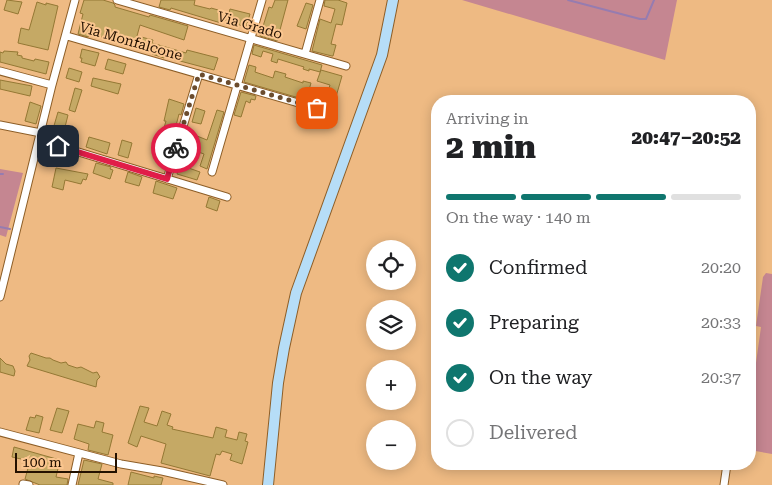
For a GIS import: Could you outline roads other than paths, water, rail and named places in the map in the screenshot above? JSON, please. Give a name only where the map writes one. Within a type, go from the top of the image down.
[{"type":"street","points":[[0,297],[75,0]]},
{"type":"street","name":"Via Grado","points":[[117,0],[346,66]]},
{"type":"street","points":[[212,172],[262,0]]},
{"type":"street","points":[[305,54],[320,0]]},
{"type":"street","points":[[268,485],[278,383],[296,293],[382,55],[393,0]]},
{"type":"street","name":"Via Monfalcone","points":[[66,36],[333,113]]},
{"type":"street","points":[[0,71],[52,86]]},
{"type":"street","points":[[167,179],[199,74]]},
{"type":"street","points":[[0,125],[40,136],[227,197]]},
{"type":"street","points":[[0,432],[122,464],[223,485]]},
{"type":"street","points":[[72,485],[79,453]]},
{"type":"street","points":[[724,485],[726,470]]},
{"type":"waterway","points":[[568,0],[640,19],[646,19],[654,0]]},
{"type":"waterway","points":[[0,227],[10,229]]}]
